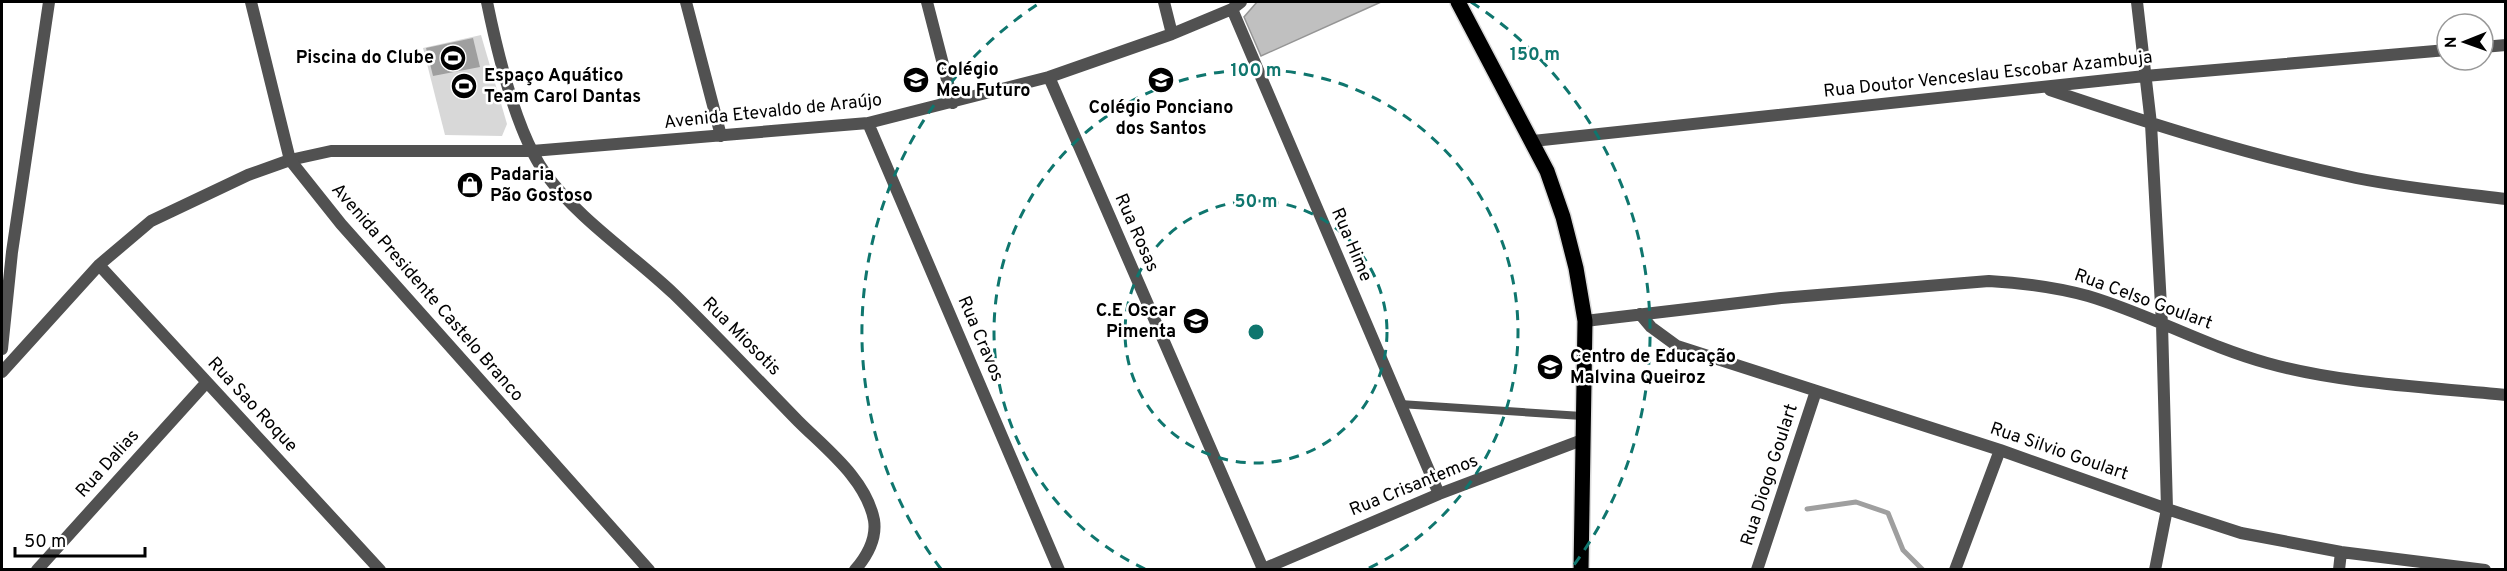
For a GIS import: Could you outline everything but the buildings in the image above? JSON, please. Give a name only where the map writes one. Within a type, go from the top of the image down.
[{"type":"main road","points":[[1458,2],[1533,141],[1563,217],[1576,268],[1584,321],[1581,570]]},
{"type":"street","points":[[2,349],[7,253],[49,2]]},
{"type":"street","name":"Avenida Presidente Castelo Branco","points":[[251,2],[290,160],[376,264],[649,570]]},
{"type":"street","name":"Rua Miosotis","points":[[487,2],[514,104],[532,151],[560,191],[673,294],[852,476],[874,521],[873,540],[866,557],[855,570]]},
{"type":"street","points":[[686,2],[721,136]]},
{"type":"street","points":[[927,2],[953,103]]},
{"type":"street","points":[[1164,2],[1172,34]]},
{"type":"street","points":[[2137,2],[2151,124],[2162,324],[2167,510],[2155,570]]},
{"type":"street","name":"Avenida Etevaldo de Araújo","points":[[2,372],[99,265],[151,221],[216,189],[290,160],[331,151],[532,151],[868,123],[1049,77],[1172,34],[1237,5]]},
{"type":"street","name":"Rua Hime","points":[[1237,5],[1439,494]]},
{"type":"street","name":"Rua Doutor Venceslau Escobar Azambuja","points":[[1533,141],[2145,76],[2435,51]]},
{"type":"street","name":"Rua Rosas","points":[[1049,77],[1262,569]]},
{"type":"street","points":[[2046,88],[2151,124],[2293,164],[2359,178],[2505,199]]},
{"type":"street","name":"Rua Cravos","points":[[868,123],[1059,570]]},
{"type":"street","name":"Rua Sao Roque","points":[[99,265],[380,570]]},
{"type":"street","name":"Rua Celso Goulart","points":[[1584,321],[1781,298],[1989,281],[2056,288],[2090,297],[2226,350],[2268,363],[2320,374],[2505,395]]},
{"type":"street","name":"Rua Silvio Goulart","points":[[1640,314],[1651,327],[1677,346],[2000,450],[2167,510],[2273,541],[2484,570]]},
{"type":"street","name":"Rua Dalias","points":[[37,570],[206,383]]},
{"type":"street","name":"Rua Diogo Goulart","points":[[1757,570],[1816,391]]},
{"type":"street","name":"Rua Crisantemos","points":[[1262,569],[1439,494],[1582,441]]},
{"type":"street","points":[[1955,570],[2000,450]]},
{"type":"street","points":[[2339,570],[2342,552]]},
{"type":"lane","points":[[1400,404],[1582,417]]},
{"type":"shaded area","name":"Espaço Aquático Team Carol Dantas","points":[[481,35],[507,124],[502,136],[445,135],[423,48]]},
{"type":"shaded area","name":"Piscina do Clube","points":[[473,38],[480,67],[433,76],[426,48]]},
{"type":"waterway","points":[[1807,509],[1856,502],[1888,513],[1903,550],[1923,570]]},
{"type":"place","name":"Piscina do Clube","points":[[453,58]]},
{"type":"place","name":"Colégio Meu Futuro","points":[[916,80]]},
{"type":"place","name":"Colégio Ponciano dos Santos","points":[[1161,80]]},
{"type":"place","name":"Espaço Aquático Team Carol Dantas","points":[[464,86]]},
{"type":"place","name":"Padaria Pão Gostoso","points":[[470,185]]},
{"type":"place","name":"C.E Oscar Pimenta","points":[[1196,321]]},
{"type":"place","name":"Centro de Educação Malvina Queiroz","points":[[1550,367]]}]
